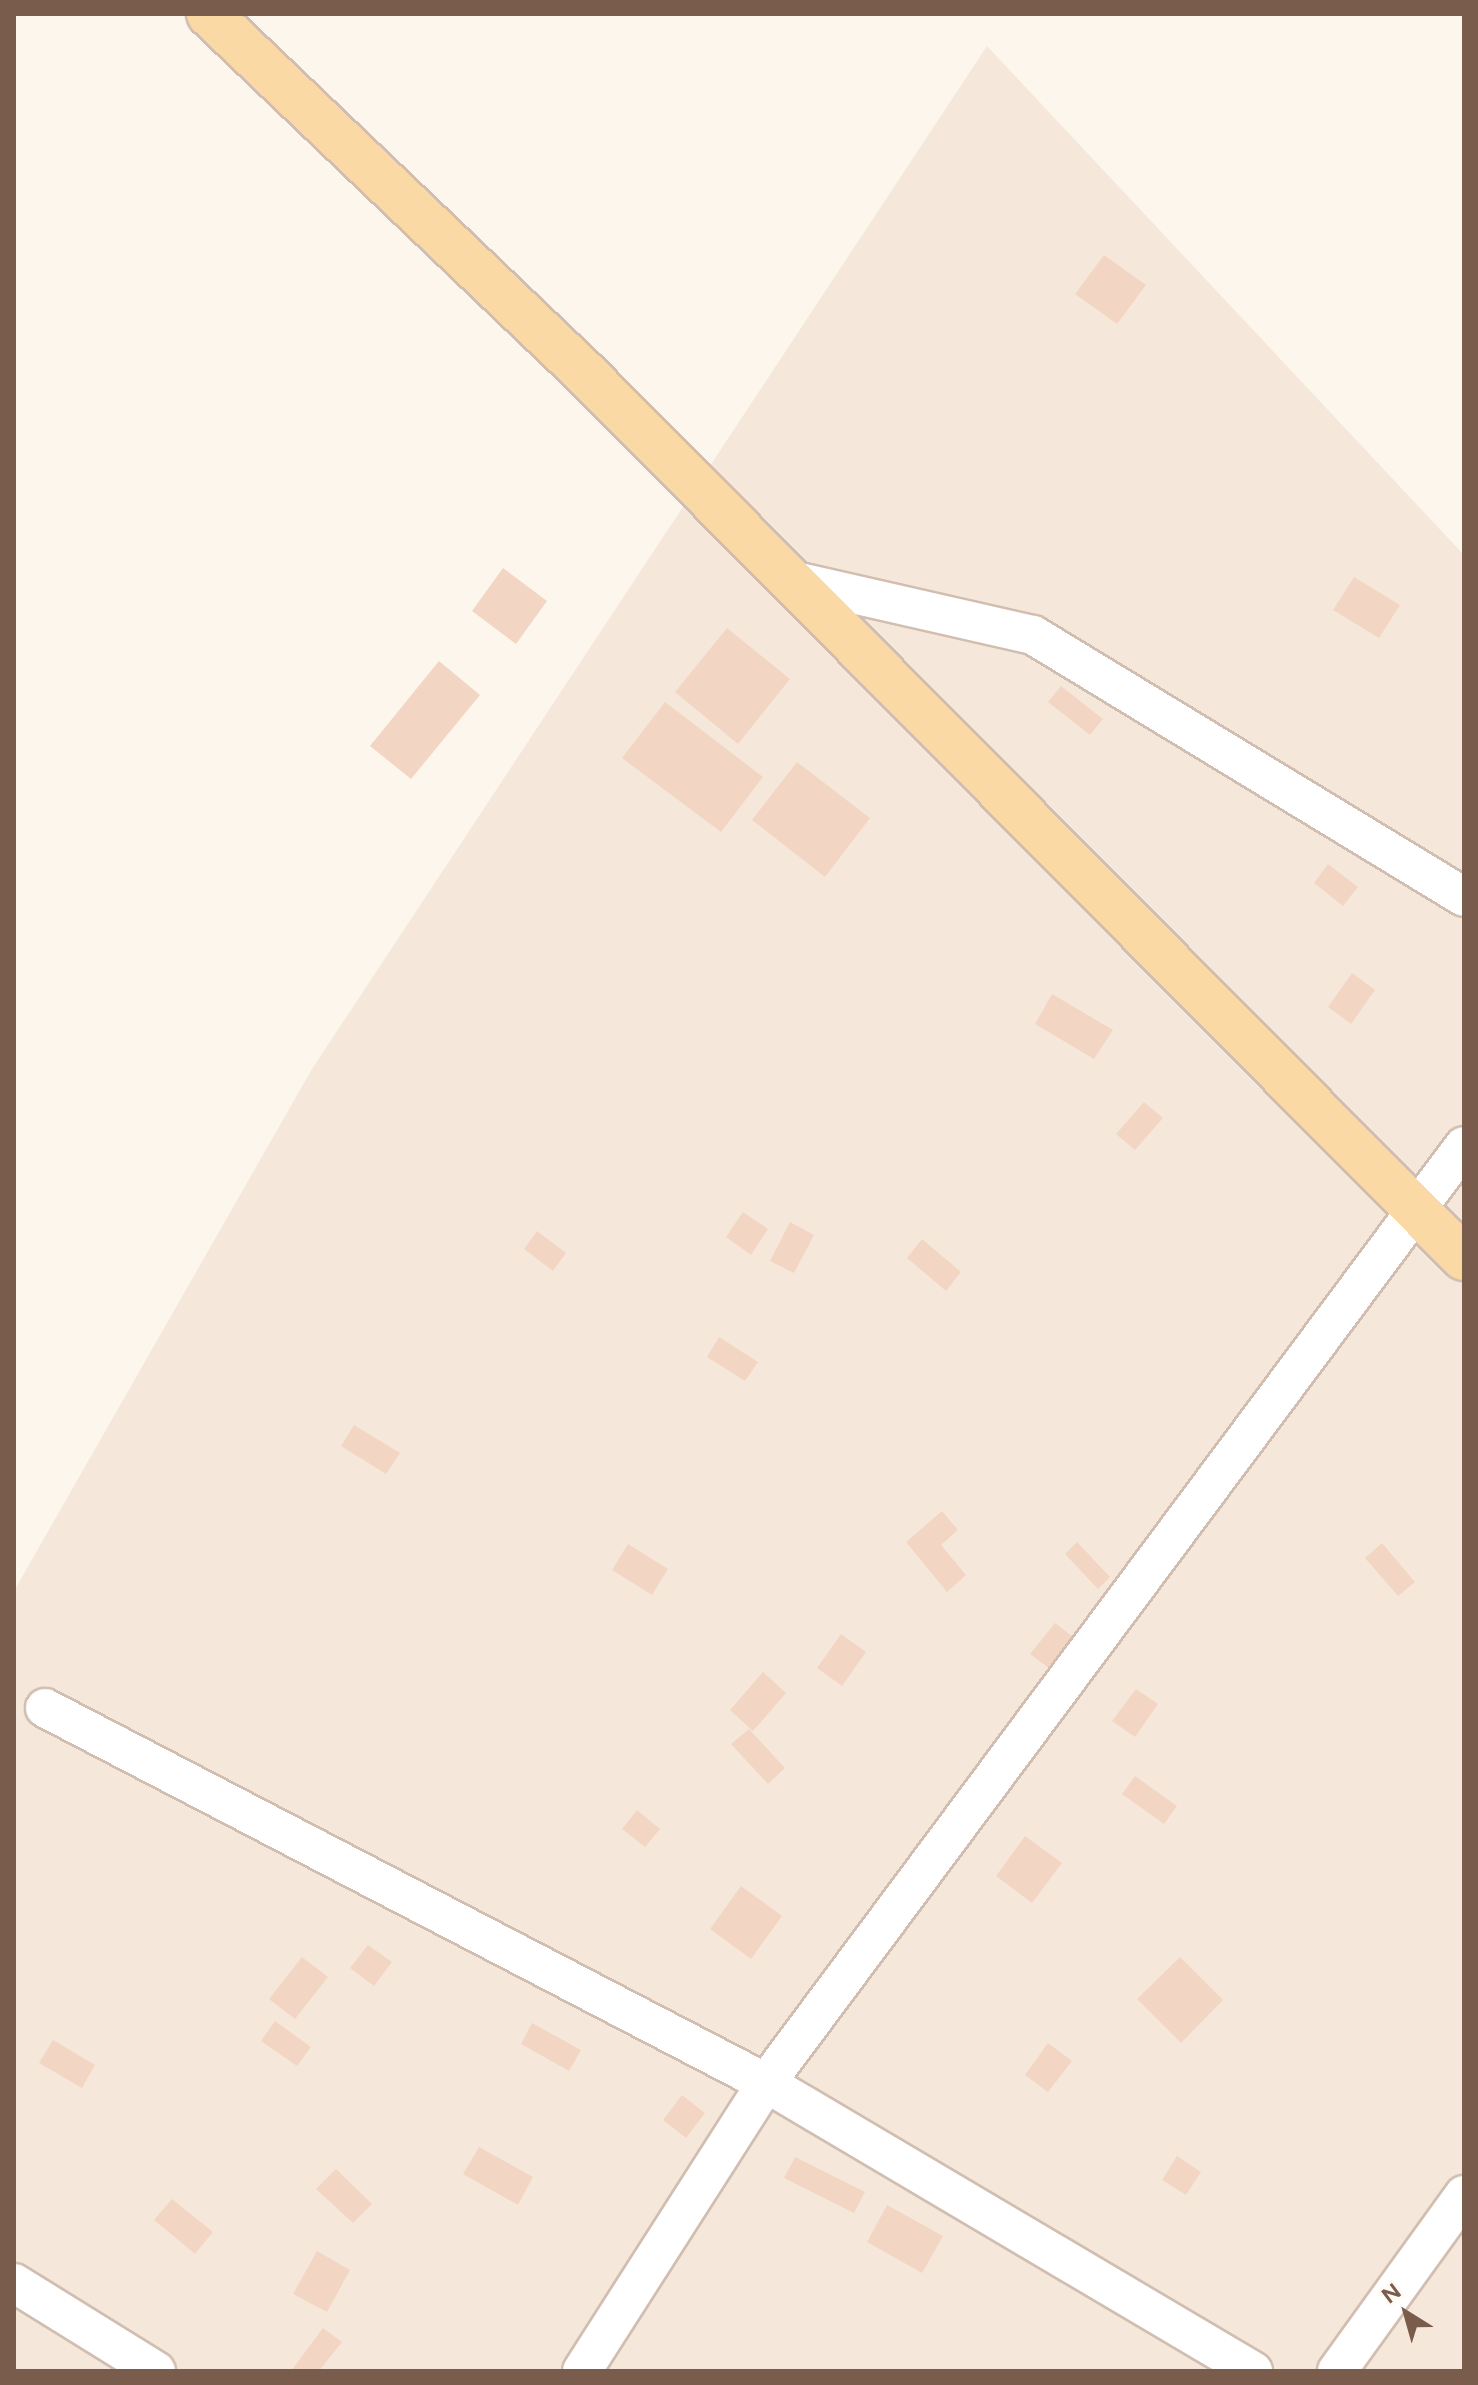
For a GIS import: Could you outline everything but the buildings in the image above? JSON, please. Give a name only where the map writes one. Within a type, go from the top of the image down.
[{"type":"main road","points":[[209,14],[586,374],[1464,1258]]},
{"type":"street","points":[[791,580],[1033,635],[1464,897]]},
{"type":"street","points":[[582,2371],[766,2083],[1418,1212],[1464,1146]]},
{"type":"street","points":[[45,1708],[766,2083],[1253,2371]]},
{"type":"street","points":[[1337,2371],[1464,2195]]},
{"type":"street","points":[[14,2283],[156,2371]]},
{"type":"shaded area","points":[[987,46],[1464,555],[1464,2371],[14,2371],[14,1591],[312,1069]]}]
